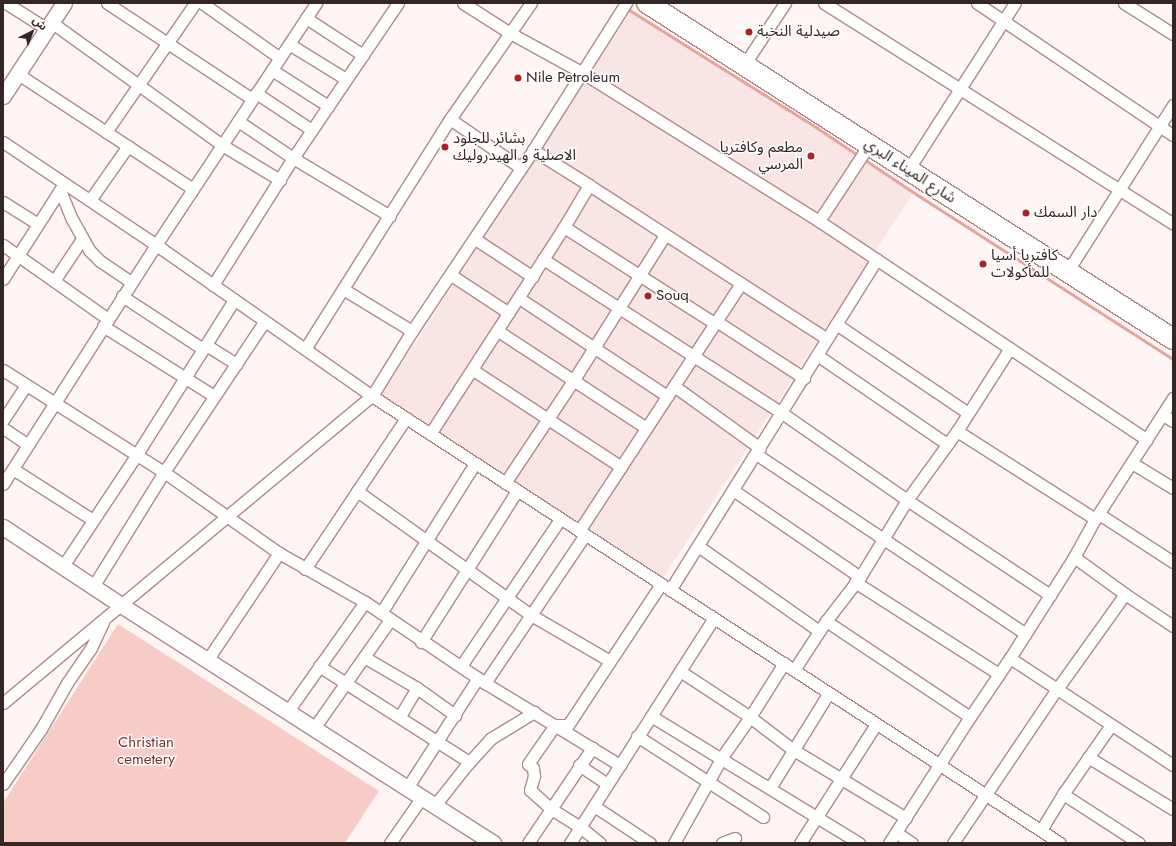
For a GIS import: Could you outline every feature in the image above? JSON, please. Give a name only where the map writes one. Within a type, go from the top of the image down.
[{"type":"highway","name":"شارع الميناء البري","points":[[647,3],[1173,339]]},
{"type":"street","points":[[6,3],[49,26],[138,85],[222,145],[280,180]]},
{"type":"street","points":[[3,96],[64,3]]},
{"type":"street","points":[[107,3],[167,43],[312,130]]},
{"type":"street","points":[[106,132],[195,3]]},
{"type":"street","points":[[202,3],[280,58]]},
{"type":"street","points":[[213,285],[293,158],[398,3]]},
{"type":"street","points":[[463,3],[510,33],[582,73],[820,221],[1147,440]]},
{"type":"street","points":[[305,349],[450,119],[531,3]]},
{"type":"street","points":[[3,703],[372,396],[412,331],[451,275],[533,150],[626,3]]},
{"type":"street","points":[[744,65],[786,3]]},
{"type":"street","points":[[824,3],[1173,224]]},
{"type":"street","points":[[977,3],[1173,135]]},
{"type":"street","points":[[908,170],[1005,21],[1015,3]]},
{"type":"street","points":[[1124,3],[1173,34]]},
{"type":"street","points":[[3,484],[131,282],[306,18],[311,5]]},
{"type":"street","points":[[306,18],[363,55]]},
{"type":"street","points":[[289,44],[346,80]]},
{"type":"street","points":[[272,70],[328,106]]},
{"type":"street","points":[[18,74],[193,188]]},
{"type":"street","points":[[1067,272],[1173,106]]},
{"type":"street","points":[[450,119],[521,168]]},
{"type":"street","points":[[238,121],[293,158],[390,216]]},
{"type":"street","points":[[3,142],[63,186],[90,200],[156,244],[264,322],[372,396],[784,663],[828,694],[986,794],[1058,842]]},
{"type":"street","points":[[820,221],[869,145]]},
{"type":"street","points":[[90,200],[128,146]]},
{"type":"street","points":[[533,150],[827,339]]},
{"type":"street","points":[[430,434],[544,260],[589,185]]},
{"type":"street","points":[[3,279],[63,186]]},
{"type":"street","points":[[63,186],[72,219],[82,239],[100,261],[131,282]]},
{"type":"street","points":[[3,202],[38,224]]},
{"type":"street","points":[[564,227],[804,378]]},
{"type":"street","points":[[505,483],[573,381],[665,235]]},
{"type":"street","points":[[475,238],[532,277]]},
{"type":"street","points":[[54,281],[82,239]]},
{"type":"street","points":[[3,245],[54,281],[106,323],[185,378],[214,396]]},
{"type":"street","points":[[555,725],[568,725],[610,661],[665,587],[698,546],[877,259]]},
{"type":"street","points":[[544,260],[782,413],[907,500],[1050,595]]},
{"type":"street","points":[[451,275],[509,313]]},
{"type":"street","points":[[407,788],[436,741],[531,615],[621,467],[741,284]]},
{"type":"street","points":[[343,289],[412,331]]},
{"type":"street","points":[[122,296],[204,347],[236,364]]},
{"type":"street","points":[[519,298],[667,396]]},
{"type":"street","points":[[63,566],[137,454],[234,300]]},
{"type":"street","points":[[94,585],[164,472],[264,322]]},
{"type":"street","points":[[836,324],[968,413]]},
{"type":"street","points":[[498,331],[646,428]]},
{"type":"street","points":[[794,670],[826,621],[857,580],[907,500],[957,431],[1010,348]]},
{"type":"street","points":[[817,355],[947,444]]},
{"type":"street","points":[[3,370],[137,454],[228,516],[279,554],[305,570],[365,602],[421,642],[461,666],[482,681],[620,765]]},
{"type":"street","points":[[473,370],[621,467]]},
{"type":"street","points":[[3,420],[26,385]]},
{"type":"street","points":[[674,386],[758,451],[883,539],[1026,634]]},
{"type":"street","points":[[889,843],[897,833],[970,717],[1026,634],[1097,517],[1173,398]]},
{"type":"street","points":[[1163,415],[1173,421]]},
{"type":"street","points":[[305,570],[406,418]]},
{"type":"street","points":[[3,428],[28,445]]},
{"type":"street","points":[[957,431],[1173,562]]},
{"type":"street","points":[[314,728],[364,657],[426,541],[475,463]]},
{"type":"street","points":[[1132,463],[1173,488]]},
{"type":"street","points":[[13,469],[94,520]]},
{"type":"street","points":[[733,490],[857,580],[999,674]]},
{"type":"street","points":[[357,491],[531,615],[610,661]]},
{"type":"street","points":[[421,642],[517,491]]},
{"type":"street","points":[[461,666],[560,519]]},
{"type":"street","points":[[5,532],[94,585],[121,605],[208,659],[490,842]]},
{"type":"street","points":[[698,546],[819,631]]},
{"type":"street","points":[[208,659],[279,554]]},
{"type":"street","points":[[1074,557],[1173,626]]},
{"type":"street","points":[[953,843],[1057,689],[1125,594]]},
{"type":"street","points":[[288,711],[365,602]]},
{"type":"street","points":[[570,843],[637,736],[714,618]]},
{"type":"street","points":[[3,784],[41,729],[67,683],[91,648],[104,619]]},
{"type":"street","points":[[826,621],[970,717]]},
{"type":"street","points":[[364,657],[417,688],[455,715]]},
{"type":"street","points":[[1010,658],[1173,766]]},
{"type":"street","points":[[674,843],[707,781],[784,663]]},
{"type":"street","points":[[319,666],[345,684],[400,716],[469,762]]},
{"type":"street","points":[[680,671],[750,717],[792,749],[906,818]]},
{"type":"street","points":[[400,716],[417,688]]},
{"type":"street","points":[[770,788],[792,749],[828,694]]},
{"type":"street","points":[[435,805],[469,762],[490,739],[534,712]]},
{"type":"street","points":[[651,716],[722,757],[859,843]]},
{"type":"street","points":[[800,843],[876,724]]},
{"type":"street","points":[[555,725],[528,764],[532,768],[534,776],[530,790],[550,808],[580,827],[600,843]]},
{"type":"street","points":[[1041,830],[1063,794],[1111,725]]},
{"type":"street","points":[[637,736],[764,817]]},
{"type":"street","points":[[528,843],[550,808],[592,748]]},
{"type":"street","points":[[1088,757],[1173,809]]},
{"type":"street","points":[[579,765],[607,784]]},
{"type":"street","points":[[1063,794],[1139,843]]},
{"type":"street","points":[[390,843],[422,797]]},
{"type":"street","points":[[594,806],[650,843]]},
{"type":"street","points":[[897,833],[912,843]]},
{"type":"street","points":[[722,843],[734,838]]},
{"type":"shaded area","name":"Souq","points":[[632,9],[914,192],[662,579],[380,396]]},
{"type":"green space","name":"Christian cemetery","points":[[118,624],[379,791],[345,843],[3,843],[3,803]]},
{"type":"waterway","points":[[626,8],[817,128],[919,196],[1173,359]]},
{"type":"place","name":"صيدلية النخبة","points":[[749,32]]},
{"type":"place","name":"Nile Petroleum","points":[[518,78]]},
{"type":"place","name":"بشائر للجلود الاصلية و الهيدروليك","points":[[445,147]]},
{"type":"place","name":"مطعم وكافتريا المرسي","points":[[811,156]]},
{"type":"place","name":"دار السمك","points":[[1026,213]]},
{"type":"place","name":"كافتريا أسيا للمأكولات","points":[[983,264]]},
{"type":"place","name":"Souq","points":[[648,296]]}]
